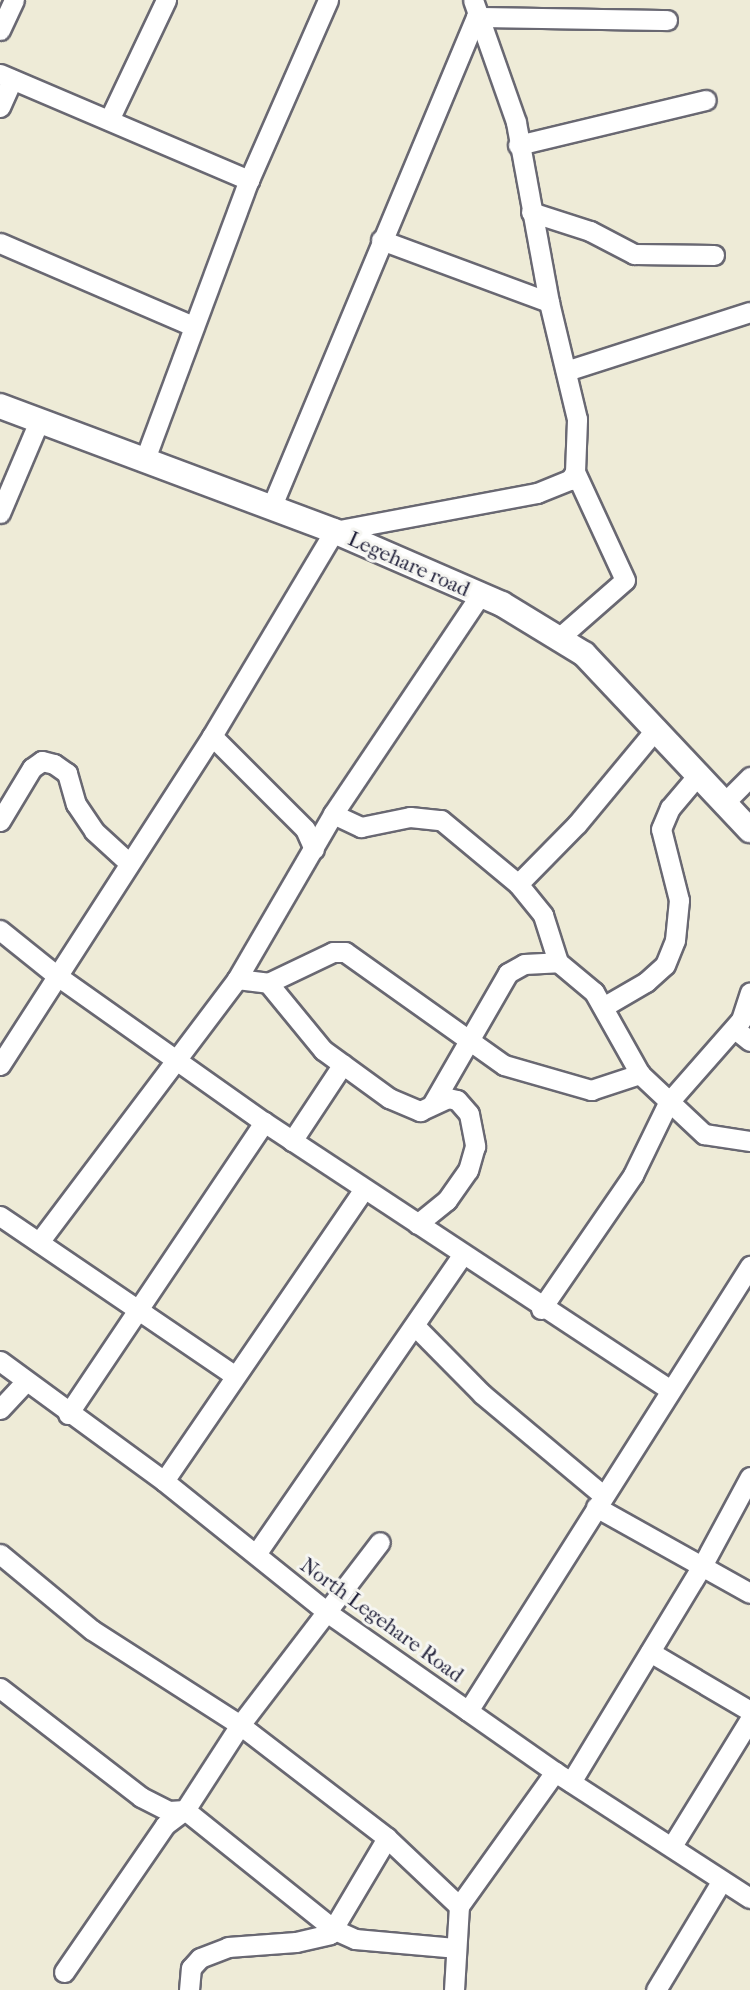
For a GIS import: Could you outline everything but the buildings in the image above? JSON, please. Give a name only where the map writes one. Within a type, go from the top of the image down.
[{"type":"main road","name":"Legehare road","points":[[0,406],[145,458],[334,531],[481,594],[561,637],[584,654],[750,830]]},
{"type":"street","points":[[0,30],[14,0]]},
{"type":"street","points":[[109,120],[166,0]]},
{"type":"street","points":[[145,458],[249,180],[328,0]]},
{"type":"street","points":[[470,6],[667,20]]},
{"type":"street","points":[[470,6],[510,96],[548,302],[576,419],[575,472],[625,580],[561,637]]},
{"type":"street","points":[[271,508],[381,240],[470,6]]},
{"type":"street","points":[[0,107],[6,77],[249,180]]},
{"type":"street","points":[[518,145],[706,100]]},
{"type":"street","points":[[531,212],[590,231],[634,254],[714,255]]},
{"type":"street","points":[[381,240],[548,302]]},
{"type":"street","points":[[0,243],[193,326]]},
{"type":"street","points":[[566,371],[750,312]]},
{"type":"street","points":[[0,513],[39,421]]},
{"type":"street","points":[[0,1065],[212,736],[334,531],[537,492],[569,480],[575,472]]},
{"type":"street","points":[[39,1242],[237,979],[333,814],[481,594]]},
{"type":"street","points":[[518,884],[577,824],[656,729]]},
{"type":"street","points":[[212,736],[305,829],[314,849]]},
{"type":"street","points":[[0,821],[32,768],[42,761],[54,764],[67,773],[76,804],[94,831],[129,863]]},
{"type":"street","points":[[603,1007],[646,982],[664,965],[675,940],[678,900],[661,829],[670,808],[698,775]]},
{"type":"street","points":[[724,803],[750,778]]},
{"type":"street","points":[[333,814],[361,827],[410,817],[441,820],[518,884],[543,915],[558,962],[586,982],[640,1074],[668,1103],[705,1134],[750,1141]]},
{"type":"street","points":[[0,930],[56,975],[264,1122],[541,1309],[670,1390]]},
{"type":"street","points":[[237,979],[268,983],[333,952],[345,952],[465,1040],[504,1065],[570,1087],[591,1090],[640,1074]]},
{"type":"street","points":[[433,1103],[465,1040],[508,973],[524,964],[558,962]]},
{"type":"street","points":[[268,983],[323,1050],[408,1109],[420,1111],[433,1103],[457,1100],[469,1114],[475,1146],[468,1170],[447,1200],[417,1224]]},
{"type":"street","points":[[541,1309],[633,1175],[668,1103],[692,1071],[742,1035],[750,992]]},
{"type":"street","points":[[292,1140],[343,1064]]},
{"type":"street","points":[[68,1414],[264,1122]]},
{"type":"street","points":[[164,1481],[234,1375],[364,1189]]},
{"type":"street","points":[[0,1216],[135,1311],[234,1375]]},
{"type":"street","points":[[256,1554],[416,1327],[463,1254]]},
{"type":"street","points":[[468,1711],[750,1266]]},
{"type":"street","points":[[416,1327],[482,1394],[599,1501],[750,1593]]},
{"type":"street","name":"North Legehare Road","points":[[0,1361],[68,1414],[164,1481],[328,1613],[563,1777],[672,1846],[748,1900]]},
{"type":"street","points":[[0,1409],[26,1381]]},
{"type":"street","points":[[454,1990],[454,1948],[459,1906],[563,1777],[650,1652],[702,1566],[750,1477]]},
{"type":"street","points":[[64,1972],[165,1825],[185,1810],[240,1725],[380,1542]]},
{"type":"street","points":[[0,1554],[92,1630],[240,1725],[387,1838],[459,1906]]},
{"type":"street","points":[[650,1652],[750,1712]]},
{"type":"street","points":[[0,1688],[141,1797],[169,1811],[185,1810],[335,1930],[355,1940],[454,1948]]},
{"type":"street","points":[[672,1846],[750,1719]]},
{"type":"street","points":[[189,1990],[191,1968],[200,1958],[228,1947],[324,1937],[335,1930],[387,1838]]},
{"type":"street","points":[[656,1990],[721,1882]]}]
